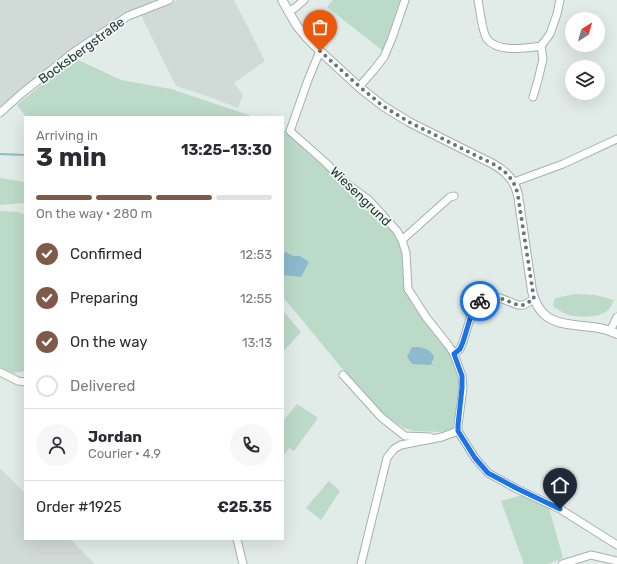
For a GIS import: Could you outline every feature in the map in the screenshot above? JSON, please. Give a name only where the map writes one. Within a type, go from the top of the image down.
[{"type":"street","name":"Bocksbergstraße","points":[[0,113],[68,56],[128,16],[169,0]]},
{"type":"street","points":[[282,0],[297,26],[320,51],[383,106],[409,122],[500,168],[514,182],[517,190],[534,299],[542,312],[549,318],[572,326],[601,328],[613,332],[617,317]]},
{"type":"street","points":[[288,11],[295,8],[304,0]]},
{"type":"street","points":[[360,87],[384,57],[405,0]]},
{"type":"street","points":[[478,0],[483,30],[487,40],[496,46],[510,49],[541,46]]},
{"type":"street","points":[[533,97],[542,59],[541,46],[550,34],[560,0]]},
{"type":"street","name":"Wiesengrund","points":[[320,51],[290,131],[346,183],[369,200],[397,230],[406,253],[408,289],[426,318],[454,354],[462,376],[458,431]]},
{"type":"street","points":[[514,182],[563,164],[617,139]]},
{"type":"street","points":[[402,240],[450,197],[454,196]]},
{"type":"street","points":[[454,354],[460,349],[473,309],[480,301],[487,298],[500,298],[518,305],[524,305],[534,299]]},
{"type":"street","points":[[0,372],[18,381],[24,382]]},
{"type":"street","points":[[343,375],[381,417],[405,436],[442,437]]},
{"type":"street","points":[[361,564],[387,458],[394,449],[401,445],[442,437],[458,431],[475,458],[488,473],[560,509],[617,545]]},
{"type":"street","points":[[237,540],[243,564]]},
{"type":"street","points":[[562,564],[591,554],[617,562]]},
{"type":"shaded area","points":[[0,0],[162,0],[156,2],[68,56],[0,113]]},
{"type":"shaded area","points":[[178,0],[234,0],[265,61],[234,83],[243,95],[238,108],[176,86],[141,15]]},
{"type":"shaded area","points":[[0,468],[24,492],[24,540],[71,540],[95,564],[0,564]]},
{"type":"green space","points":[[333,0],[400,0],[383,51],[327,7]]},
{"type":"green space","points":[[74,58],[121,80],[171,89],[252,116],[25,116],[17,105]]},
{"type":"green space","points":[[284,130],[367,202],[395,232],[404,254],[405,290],[447,347],[459,376],[459,388],[453,428],[442,432],[414,431],[404,428],[391,420],[377,408],[284,298]]},
{"type":"green space","points":[[0,178],[24,182],[24,203],[0,205]]},
{"type":"green space","points":[[0,211],[18,212],[24,215],[24,371],[13,373],[0,367]]},
{"type":"green space","points":[[575,294],[595,295],[614,300],[610,308],[605,312],[600,315],[587,317],[568,315],[553,306],[555,298]]},
{"type":"green space","points":[[284,312],[301,332],[284,351]]},
{"type":"green space","points":[[297,404],[318,418],[294,451],[289,448],[284,456],[284,420]]},
{"type":"green space","points":[[329,481],[340,491],[321,520],[306,508]]},
{"type":"green space","points":[[522,495],[549,508],[563,558],[548,564],[524,564],[501,501]]},
{"type":"water","points":[[285,252],[294,256],[300,256],[309,262],[301,277],[284,275]]},
{"type":"water","points":[[412,347],[428,350],[434,357],[431,365],[412,364],[407,357]]},
{"type":"waterway","points":[[0,154],[24,155]]},
{"type":"way so far","points":[[320,51],[383,106],[409,122],[500,168],[514,182],[517,190],[534,299],[524,305],[518,305],[500,298],[487,298],[480,301]]},
{"type":"route","points":[[480,301],[473,309],[460,349],[454,354],[462,376],[458,431],[475,458],[488,473],[560,509]]}]
